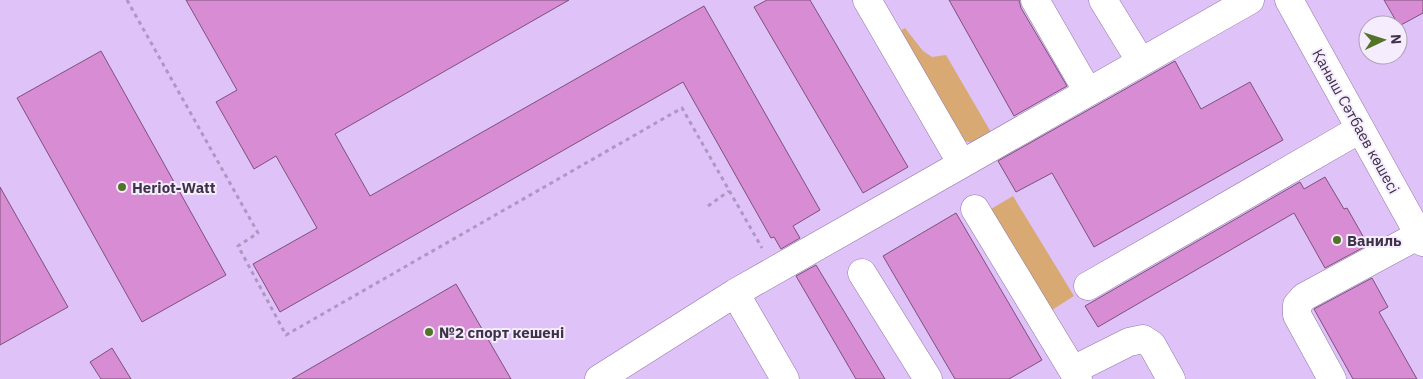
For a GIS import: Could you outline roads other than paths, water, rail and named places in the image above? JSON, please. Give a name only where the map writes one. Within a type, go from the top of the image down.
[{"type":"street","points":[[867,0],[962,164]]},
{"type":"street","points":[[1035,0],[1088,92]]},
{"type":"street","points":[[1103,0],[1141,62]]},
{"type":"street","points":[[600,379],[735,293],[1250,0]]},
{"type":"street","name":"Қаныш Сәтбаев көшесі","points":[[1300,4],[1360,129],[1421,239]]},
{"type":"street","points":[[1088,286],[1360,129]]},
{"type":"street","points":[[975,209],[1075,375],[1129,342],[1144,340],[1152,345],[1170,379]]},
{"type":"street","points":[[1332,379],[1297,315],[1298,305],[1304,297],[1421,239]]},
{"type":"street","points":[[862,272],[928,379]]},
{"type":"street","points":[[735,293],[784,379]]},
{"type":"place","name":"Heriot-Watt","points":[[122,187]]},
{"type":"place","name":"Ваниль","points":[[1337,240]]},
{"type":"place","name":"№2 спорт кешені","points":[[429,332]]}]
